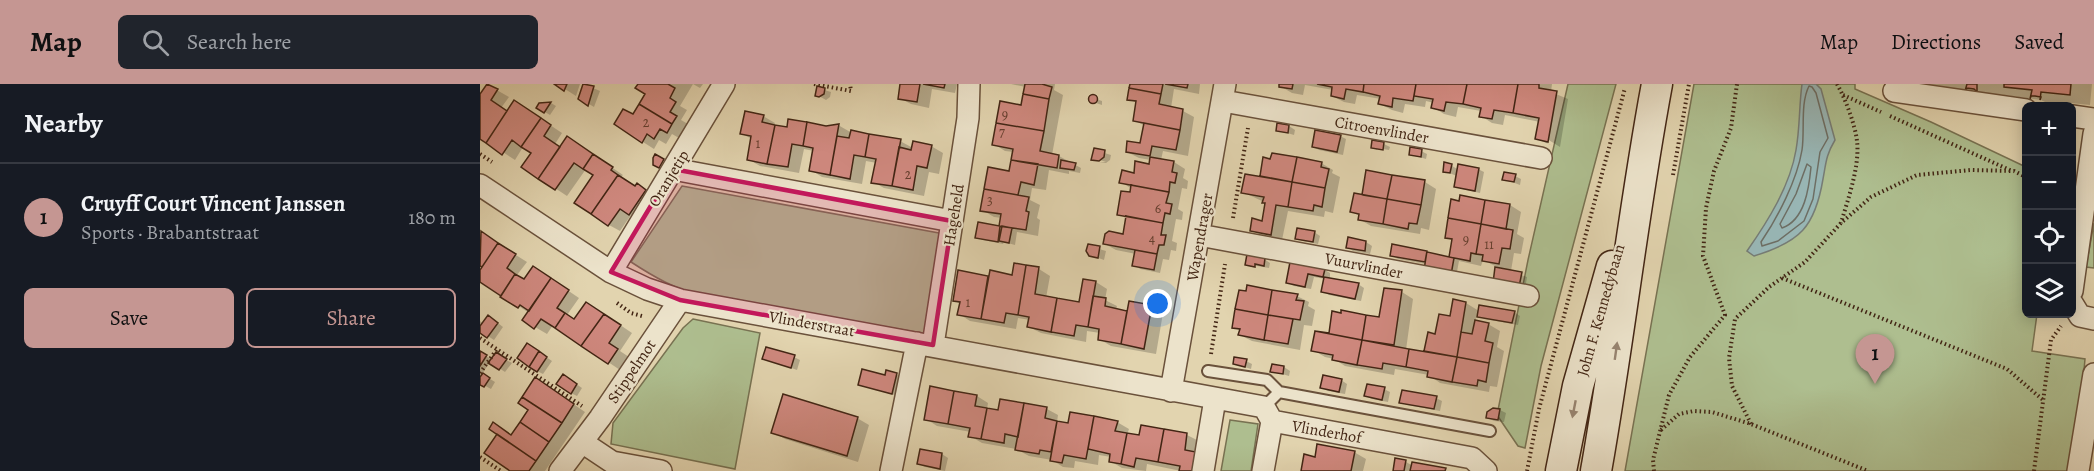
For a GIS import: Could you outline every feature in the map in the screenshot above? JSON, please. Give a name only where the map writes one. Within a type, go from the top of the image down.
[{"type":"main road","name":"John F. Kennedybaan","points":[[1596,471],[1611,387],[1645,150],[1658,84]]},
{"type":"main road","name":"John F. Kennedybaan","points":[[1562,471],[1578,386],[1645,150]]},
{"type":"street","name":"Oranjetip","points":[[611,272],[724,84]]},
{"type":"street","name":"Hageheld","points":[[925,344],[952,221],[968,118],[969,84]]},
{"type":"street","points":[[1894,91],[2022,109]]},
{"type":"street","name":"Citroenvlinder","points":[[1224,93],[1541,158]]},
{"type":"street","name":"Wapendrager","points":[[1171,391],[1224,93]]},
{"type":"street","points":[[2076,117],[2094,119]]},
{"type":"street","points":[[2076,265],[2094,134]]},
{"type":"street","points":[[673,169],[952,221]]},
{"type":"street","name":"Vlinderstraat","points":[[480,185],[611,272],[647,290],[680,300],[1171,391]]},
{"type":"street","name":"Vuurvlinder","points":[[1199,235],[1528,296]]},
{"type":"street","name":"Stippelmot","points":[[560,471],[600,418],[680,300]]},
{"type":"street","points":[[2076,310],[2080,316],[2094,319]]},
{"type":"street","points":[[893,471],[925,344]]},
{"type":"street","points":[[2078,471],[2094,374]]},
{"type":"street","name":"Vlinderhof","points":[[1171,391],[1272,407],[1472,458],[1486,471]]},
{"type":"street","points":[[1203,471],[1215,399]]},
{"type":"street","points":[[1263,471],[1272,407]]},
{"type":"street","points":[[582,442],[612,462],[661,471]]},
{"type":"lane","points":[[1208,371],[1267,380],[1272,407],[1490,431]]},
{"type":"path","points":[[814,84],[851,91],[850,84]]},
{"type":"path","points":[[1527,471],[1539,409],[1626,84]]},
{"type":"path","points":[[1735,319],[1725,315],[1703,256],[1706,208],[1714,171],[1731,128],[1737,84]]},
{"type":"path","points":[[1837,84],[1843,95],[1857,141],[1853,182],[1841,223]]},
{"type":"path","points":[[1843,95],[2022,175]]},
{"type":"path","points":[[1751,424],[1732,386],[1729,358],[1735,319],[1769,287],[1805,262],[1841,223],[1871,197],[1917,175],[1971,170],[2014,171]]},
{"type":"path","points":[[1781,278],[2007,369],[2043,400]]},
{"type":"path","points":[[1654,471],[1653,460],[1669,395],[1690,357],[1725,315]]},
{"type":"path","points":[[2034,471],[2051,340],[2063,322]]},
{"type":"path","points":[[480,338],[600,418]]},
{"type":"path","points":[[480,373],[496,349]]},
{"type":"path","points":[[1660,430],[1679,414],[1694,411],[1712,412],[1751,424],[1868,471]]},
{"type":"path","points":[[480,457],[501,471]]},
{"type":"highlighted area","points":[[673,169],[952,221],[933,345],[680,300],[611,272]]},
{"type":"green space","points":[[1568,84],[1616,84],[1541,366],[1525,448],[1518,446],[1497,415],[1528,260]]},
{"type":"green space","points":[[1694,84],[1855,84],[1855,89],[2022,165],[2022,318],[2036,318],[2032,351],[2085,359],[2079,426],[2071,471],[1625,471]]},
{"type":"green space","points":[[682,186],[944,235],[928,334],[702,296],[648,273],[631,262]]},
{"type":"green space","points":[[2094,223],[2094,268],[2086,267]]},
{"type":"green space","points":[[693,319],[760,333],[735,469],[611,444],[613,423],[683,328]]},
{"type":"green space","points":[[1230,420],[1258,424],[1251,471],[1221,471]]},
{"type":"water","points":[[1802,84],[1816,84],[1821,89],[1835,140],[1827,159],[1820,196],[1810,221],[1803,230],[1783,245],[1754,256],[1747,251],[1777,203],[1793,163]]},
{"type":"building","points":[[487,84],[498,89],[491,100],[507,111],[486,143],[480,139],[480,94]]},
{"type":"building","points":[[554,84],[567,84],[564,91]]},
{"type":"building","points":[[583,84],[594,86],[588,106],[578,99]]},
{"type":"building","points":[[638,84],[668,84],[675,88],[670,98],[676,102],[670,112],[677,116],[672,124],[639,104],[645,94],[635,88]]},
{"type":"building","points":[[900,84],[920,84],[917,102],[898,99]]},
{"type":"building","points":[[923,84],[945,84],[944,88]]},
{"type":"building","points":[[1025,84],[1042,84],[1052,87],[1049,99],[1023,94]]},
{"type":"building","points":[[1130,84],[1163,84],[1161,94],[1129,88]]},
{"type":"building","points":[[1165,84],[1188,84],[1187,88]]},
{"type":"building","points":[[1279,84],[1293,84],[1292,89],[1279,87]]},
{"type":"building","points":[[1317,84],[1364,84],[1363,92],[1346,89],[1344,99],[1331,96],[1332,87]]},
{"type":"building","points":[[1364,84],[1416,84],[1413,101],[1393,98],[1392,107],[1378,104],[1380,96],[1363,92]]},
{"type":"building","points":[[1416,84],[1467,84],[1463,104],[1446,102],[1444,111],[1431,108],[1433,99],[1414,96]]},
{"type":"building","points":[[1467,84],[1518,84],[1513,113],[1494,110],[1492,119],[1479,117],[1481,108],[1463,104]]},
{"type":"building","points":[[1518,84],[1539,84],[1539,88],[1557,91],[1548,142],[1535,139],[1539,118],[1513,113]]},
{"type":"building","points":[[1967,84],[1977,84],[1977,92],[1967,88],[1965,91]]},
{"type":"building","points":[[2004,84],[2071,84],[2070,95],[2041,92],[2040,97],[2031,96],[2030,99],[2032,90],[2004,87]]},
{"type":"building","points":[[817,86],[825,88],[824,94],[819,97],[815,96]]},
{"type":"building","points":[[1129,88],[1161,94],[1159,104],[1183,109],[1180,130],[1133,121],[1136,101],[1127,100]]},
{"type":"building","points":[[1023,94],[1049,99],[1044,131],[996,123],[1000,101],[1021,105]]},
{"type":"building","points":[[1093,94],[1098,99],[1093,104],[1088,99]]},
{"type":"building","points":[[514,100],[541,118],[521,147],[512,140],[502,155],[486,143]]},
{"type":"building","points":[[551,102],[544,113],[536,108],[539,103]]},
{"type":"building","points":[[639,104],[672,124],[667,133],[660,129],[654,139],[647,134],[642,143],[614,124],[623,109],[633,114]]},
{"type":"building","points":[[745,111],[764,115],[762,122],[775,125],[767,164],[747,160],[751,136],[740,134]]},
{"type":"building","points":[[541,118],[551,125],[544,136],[560,147],[538,179],[521,167],[531,153],[521,147]]},
{"type":"building","points":[[788,119],[807,122],[803,146],[792,144],[788,167],[767,164],[775,125],[787,127]]},
{"type":"building","points":[[807,122],[826,126],[839,124],[830,175],[809,171],[813,148],[803,146]]},
{"type":"building","points":[[996,123],[1044,131],[1040,151],[1059,155],[1057,168],[1011,160],[1013,149],[992,145]]},
{"type":"building","points":[[1144,123],[1180,130],[1176,150],[1152,146],[1150,156],[1126,152],[1127,141],[1140,143]]},
{"type":"building","points":[[1277,123],[1289,125],[1288,133],[1276,131]]},
{"type":"building","points":[[851,130],[869,134],[865,157],[854,155],[850,179],[830,175],[837,136],[849,138]]},
{"type":"building","points":[[1315,130],[1341,135],[1337,152],[1312,147]]},
{"type":"building","points":[[869,134],[901,139],[892,186],[871,183],[876,159],[865,157]]},
{"type":"building","points":[[567,136],[593,154],[583,169],[574,163],[555,190],[538,179]]},
{"type":"building","points":[[1372,140],[1384,142],[1383,150],[1371,148]]},
{"type":"building","points":[[913,141],[932,145],[927,168],[917,166],[913,190],[892,186],[899,147],[911,150]]},
{"type":"building","points":[[1410,147],[1422,149],[1421,157],[1409,155]]},
{"type":"building","points":[[1094,148],[1105,150],[1104,157],[1099,161],[1091,160]]},
{"type":"building","points":[[1272,153],[1297,157],[1292,182],[1260,176],[1263,157],[1270,159]]},
{"type":"building","points":[[593,154],[613,167],[611,170],[618,175],[591,214],[574,203],[593,175],[583,169]]},
{"type":"building","points":[[655,154],[664,159],[659,168],[653,165]]},
{"type":"building","points":[[1150,157],[1174,161],[1172,172],[1177,173],[1175,183],[1170,182],[1169,192],[1119,183],[1122,170],[1134,173],[1135,161],[1149,164]]},
{"type":"building","points":[[1297,157],[1322,162],[1321,167],[1329,169],[1325,188],[1292,182]]},
{"type":"building","points":[[1011,160],[1038,164],[1034,185],[1021,182],[1018,195],[984,189],[988,167],[1009,171]]},
{"type":"building","points":[[1061,160],[1076,163],[1074,170],[1060,168]]},
{"type":"building","points":[[1444,162],[1452,164],[1450,173],[1443,172]]},
{"type":"building","points":[[1458,164],[1479,168],[1475,191],[1454,187]]},
{"type":"building","points":[[1366,170],[1392,175],[1387,199],[1362,195]]},
{"type":"building","points":[[1504,172],[1516,174],[1514,182],[1502,180]]},
{"type":"building","points":[[1245,174],[1292,182],[1288,207],[1276,205],[1271,235],[1250,231],[1252,218],[1262,221],[1265,203],[1262,203],[1264,197],[1241,193]]},
{"type":"building","points":[[618,175],[635,186],[637,183],[646,190],[629,215],[620,209],[608,226],[591,214]]},
{"type":"building","points":[[1392,175],[1425,180],[1421,205],[1387,199]]},
{"type":"building","points":[[1292,182],[1325,188],[1322,207],[1314,205],[1313,211],[1288,207]]},
{"type":"building","points":[[1131,185],[1169,192],[1166,203],[1172,204],[1170,214],[1165,213],[1163,223],[1117,215],[1121,191],[1130,192]]},
{"type":"building","points":[[984,189],[1029,197],[1026,230],[999,226],[1001,214],[980,211]]},
{"type":"building","points":[[1354,193],[1387,199],[1383,224],[1358,220],[1359,214],[1350,212]]},
{"type":"building","points":[[1460,195],[1485,200],[1481,224],[1448,218],[1451,199],[1459,201]]},
{"type":"building","points":[[1387,199],[1421,205],[1417,224],[1409,223],[1408,229],[1383,224]]},
{"type":"building","points":[[1485,200],[1510,204],[1506,229],[1481,224]]},
{"type":"building","points":[[1126,216],[1163,223],[1161,235],[1166,235],[1164,245],[1159,245],[1157,254],[1103,244],[1105,234],[1109,231],[1123,234]]},
{"type":"building","points":[[1448,218],[1481,224],[1476,254],[1471,253],[1470,261],[1449,257],[1452,239],[1445,238]]},
{"type":"building","points":[[978,222],[1000,226],[998,242],[975,238]]},
{"type":"building","points":[[1481,224],[1513,230],[1510,249],[1502,248],[1499,264],[1482,261],[1483,255],[1476,254]]},
{"type":"building","points":[[1002,226],[1012,228],[1009,243],[999,241]]},
{"type":"building","points":[[1297,228],[1315,231],[1313,242],[1295,239]]},
{"type":"building","points":[[481,231],[498,243],[482,267],[480,266]]},
{"type":"building","points":[[1348,237],[1366,241],[1365,251],[1346,248]]},
{"type":"building","points":[[498,243],[516,254],[507,268],[515,274],[501,296],[480,282],[480,270]]},
{"type":"building","points":[[1088,244],[1100,246],[1098,258],[1089,256],[1086,251]]},
{"type":"building","points":[[1392,244],[1427,251],[1425,262],[1390,256]]},
{"type":"building","points":[[1135,250],[1157,254],[1154,270],[1132,266]]},
{"type":"building","points":[[1427,251],[1454,258],[1451,275],[1424,270]]},
{"type":"building","points":[[1247,254],[1265,258],[1264,266],[1245,265]]},
{"type":"building","points":[[1290,262],[1325,269],[1323,277],[1308,274],[1305,287],[1286,283]]},
{"type":"building","points":[[1014,263],[1026,265],[1018,315],[1006,313],[1004,323],[981,319],[990,270],[1012,275]]},
{"type":"building","points":[[1026,265],[1039,267],[1035,294],[1057,298],[1051,332],[1027,327],[1029,317],[1018,315]]},
{"type":"building","points":[[533,266],[551,278],[529,311],[520,305],[518,308],[500,297],[515,274],[524,279]]},
{"type":"building","points":[[1495,267],[1522,272],[1519,287],[1493,283]]},
{"type":"building","points":[[958,270],[988,276],[981,319],[957,315],[960,302],[953,301]]},
{"type":"building","points":[[1324,277],[1359,283],[1355,299],[1321,292]]},
{"type":"building","points":[[551,278],[569,290],[557,308],[565,313],[555,328],[541,319],[534,329],[522,320]]},
{"type":"building","points":[[1083,279],[1096,281],[1088,327],[1076,325],[1074,336],[1051,332],[1057,298],[1079,302]]},
{"type":"building","points":[[1247,285],[1272,290],[1268,315],[1235,309],[1239,290],[1246,291]]},
{"type":"building","points":[[1384,288],[1402,290],[1394,345],[1362,340],[1366,315],[1379,317]]},
{"type":"building","points":[[1272,290],[1298,294],[1296,300],[1304,301],[1300,320],[1268,315]]},
{"type":"building","points":[[1093,296],[1106,298],[1105,306],[1127,311],[1121,344],[1098,340],[1099,329],[1088,327]]},
{"type":"building","points":[[1453,299],[1466,302],[1457,357],[1424,351],[1428,332],[1435,334],[1439,314],[1450,316]]},
{"type":"building","points":[[1129,301],[1152,305],[1144,349],[1121,344]]},
{"type":"building","points":[[586,302],[604,314],[581,346],[555,328],[565,313],[574,319]]},
{"type":"building","points":[[1479,305],[1515,311],[1512,323],[1477,317]]},
{"type":"building","points":[[1235,309],[1268,315],[1264,340],[1238,335],[1240,329],[1232,328]]},
{"type":"building","points":[[1341,310],[1366,315],[1362,340],[1315,331],[1329,333],[1332,311],[1341,313]]},
{"type":"building","points":[[604,314],[621,325],[609,343],[618,349],[608,364],[581,346]]},
{"type":"building","points":[[488,315],[498,323],[487,338],[480,333],[480,326]]},
{"type":"building","points":[[1268,315],[1293,319],[1288,344],[1264,340]]},
{"type":"building","points":[[1475,320],[1489,323],[1485,341],[1493,343],[1489,363],[1457,357],[1461,332],[1472,334]]},
{"type":"building","points":[[1315,331],[1362,340],[1357,365],[1332,360],[1333,355],[1311,351]]},
{"type":"building","points":[[1362,340],[1409,349],[1406,367],[1383,363],[1382,369],[1357,365]]},
{"type":"building","points":[[527,343],[539,351],[529,367],[517,358]]},
{"type":"building","points":[[766,347],[795,355],[791,368],[762,359]]},
{"type":"building","points":[[1409,349],[1457,357],[1452,382],[1427,377],[1428,371],[1406,367]]},
{"type":"building","points":[[480,351],[487,355],[480,366]]},
{"type":"building","points":[[539,351],[547,357],[537,372],[529,367]]},
{"type":"building","points":[[496,352],[507,359],[499,370],[488,363]]},
{"type":"building","points":[[1234,357],[1247,359],[1245,367],[1233,364]]},
{"type":"building","points":[[1457,357],[1489,363],[1486,382],[1478,380],[1477,386],[1452,382]]},
{"type":"building","points":[[1272,364],[1284,366],[1283,374],[1270,372]]},
{"type":"building","points":[[862,369],[885,375],[886,370],[897,373],[892,394],[858,385]]},
{"type":"building","points":[[483,373],[490,378],[484,387],[480,385],[480,377]]},
{"type":"building","points":[[563,374],[577,384],[571,394],[556,384]]},
{"type":"building","points":[[1323,375],[1342,379],[1339,392],[1320,388]]},
{"type":"building","points":[[535,377],[574,404],[562,423],[522,397]]},
{"type":"building","points":[[1367,384],[1385,387],[1382,400],[1364,396]]},
{"type":"building","points":[[930,386],[954,391],[948,424],[924,420]]},
{"type":"building","points":[[1402,390],[1437,396],[1434,409],[1399,403]]},
{"type":"building","points":[[954,391],[977,395],[975,406],[987,408],[981,439],[968,437],[970,428],[948,424]]},
{"type":"building","points":[[783,394],[858,417],[847,456],[771,433]]},
{"type":"building","points":[[522,397],[562,423],[549,442],[520,422],[528,410],[518,403]]},
{"type":"building","points":[[1000,399],[1024,403],[1018,437],[1005,434],[1004,443],[981,439],[987,408],[998,410]]},
{"type":"building","points":[[1024,403],[1047,407],[1045,418],[1057,421],[1051,452],[1040,450],[1039,454],[1015,450]]},
{"type":"building","points":[[1493,408],[1500,409],[1498,420],[1486,418],[1487,412]]},
{"type":"building","points":[[1070,412],[1094,416],[1086,459],[1064,455],[1062,463],[1050,461],[1057,421],[1068,423]]},
{"type":"building","points":[[1094,416],[1118,421],[1115,431],[1127,433],[1121,464],[1109,462],[1110,454],[1088,449]]},
{"type":"building","points":[[493,422],[511,435],[520,422],[549,442],[536,461],[489,429]]},
{"type":"building","points":[[1141,425],[1164,429],[1158,462],[1136,458],[1134,467],[1121,464],[1127,433],[1139,435]]},
{"type":"building","points":[[1164,429],[1187,433],[1185,450],[1196,452],[1193,471],[1179,471],[1180,466],[1158,462]]},
{"type":"building","points":[[497,434],[536,461],[529,471],[510,471],[484,453]]},
{"type":"building","points":[[1317,444],[1355,451],[1351,471],[1301,471],[1304,454],[1315,457]]},
{"type":"building","points":[[920,449],[942,453],[940,469],[917,464]]},
{"type":"building","points":[[1395,458],[1406,460],[1404,471],[1393,471]]},
{"type":"building","points":[[1412,462],[1446,468],[1445,471],[1410,471]]},
{"type":"place","name":"Cruyff Court Vincent Janssen","points":[[1875,384]]}]
